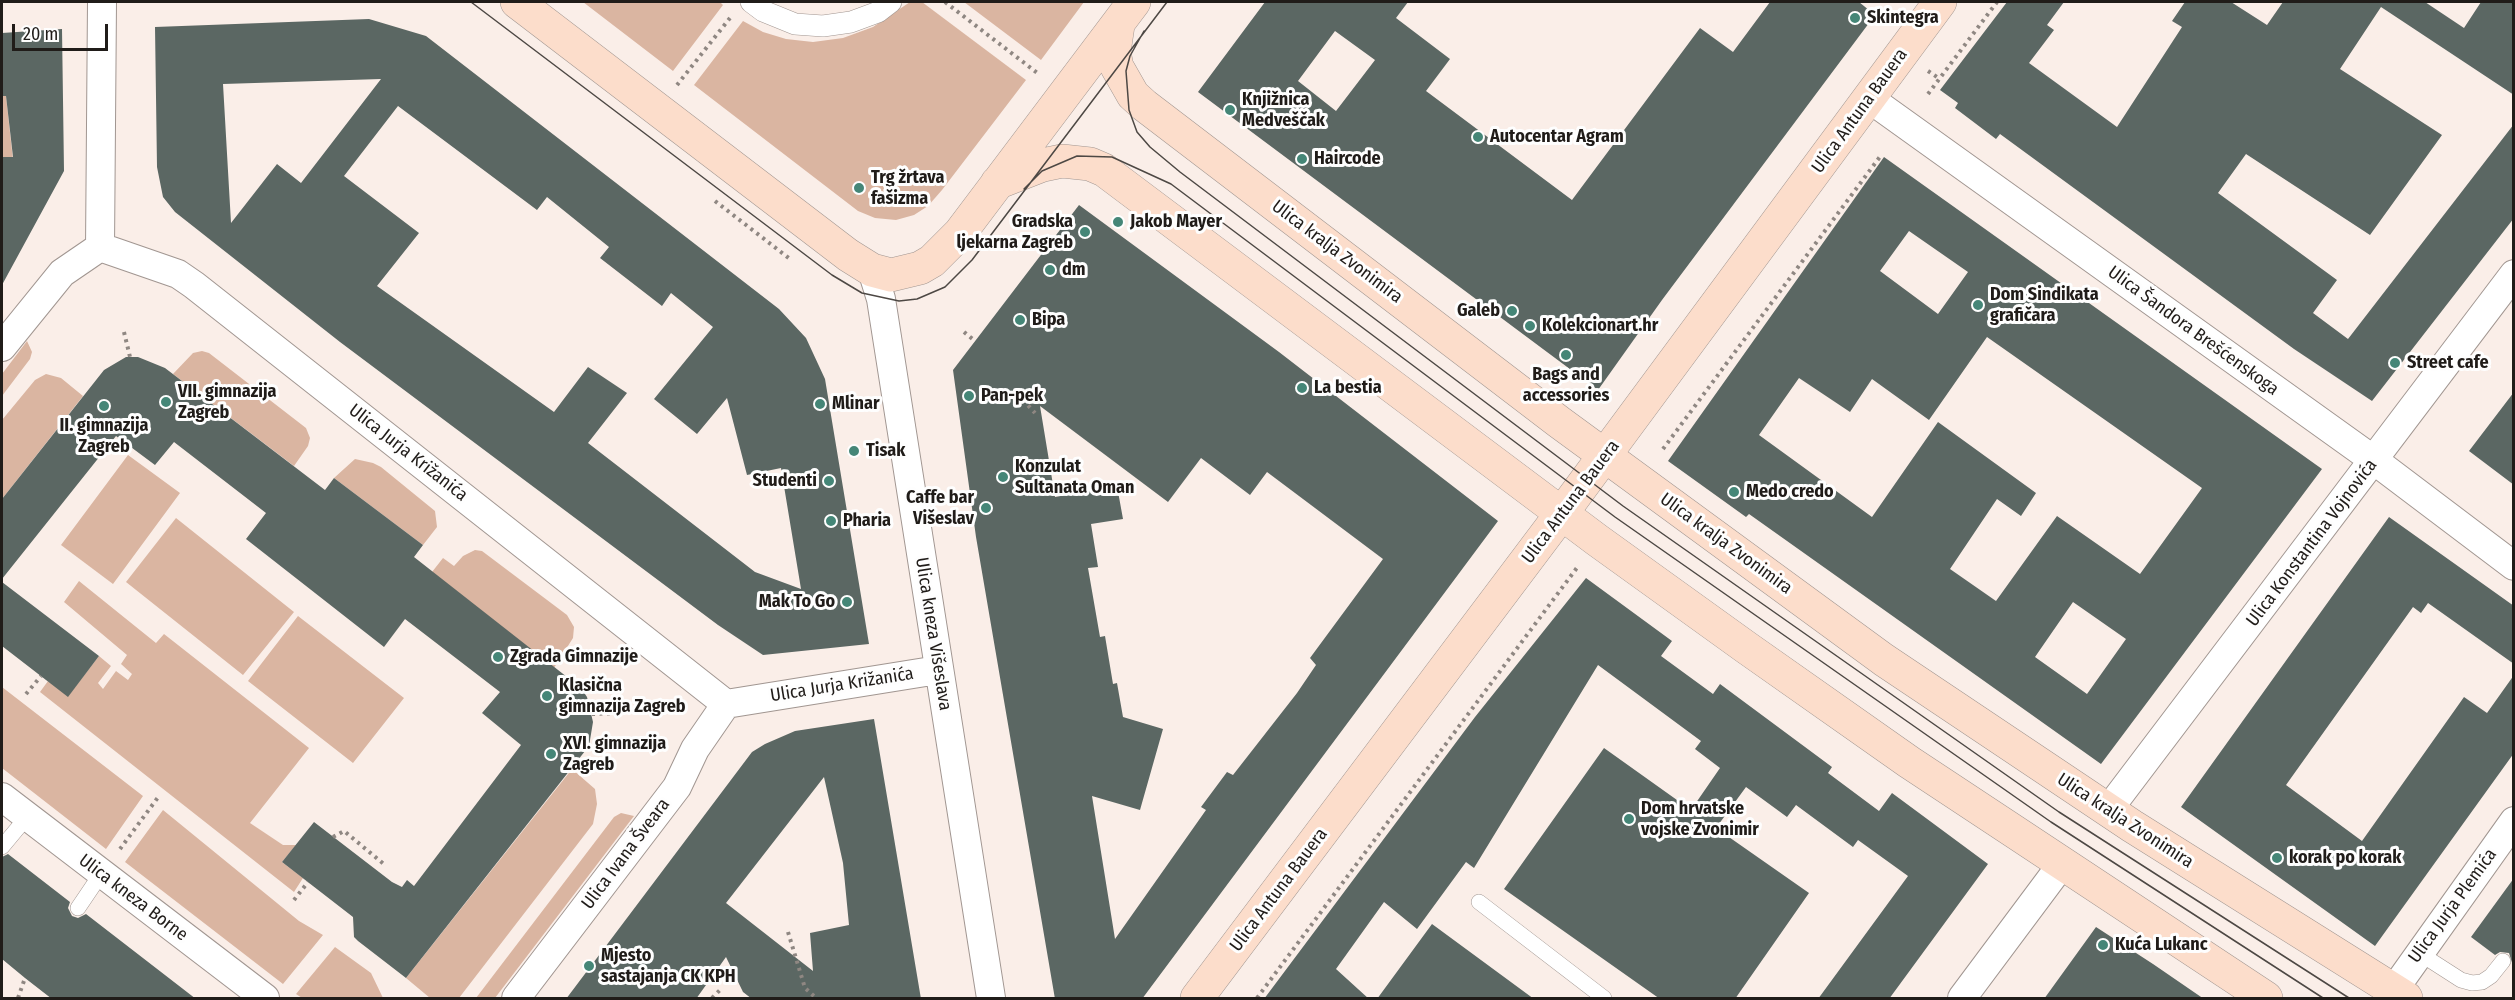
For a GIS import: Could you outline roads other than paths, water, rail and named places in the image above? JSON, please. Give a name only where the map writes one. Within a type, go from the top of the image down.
[{"type":"main road","points":[[517,2],[832,243],[872,270],[891,275],[920,268],[932,261],[960,233],[1126,13]]},
{"type":"main road","name":"Ulica Antuna Bauera","points":[[1197,999],[1870,99],[1931,5]]},
{"type":"main road","name":"Ulica kralja Zvonimira","points":[[1126,13],[1114,52],[1117,67],[1133,95],[1144,105],[1605,456],[1884,660],[2108,810],[2399,995]]},
{"type":"main road","points":[[997,183],[1043,165],[1062,161],[1090,164],[1104,170],[1562,513],[1756,655],[2062,864],[2266,999]]},
{"type":"street","points":[[2,347],[62,273],[100,247],[102,2]]},
{"type":"street","points":[[751,2],[763,11],[795,24],[824,26],[851,22],[878,12],[891,2]]},
{"type":"street","name":"Ulica Šandora Brešćenskoga","points":[[1870,99],[2375,461],[2514,566]]},
{"type":"street","name":"Ulica Jurja Križanića","points":[[100,247],[178,274],[194,285],[726,704],[938,670]]},
{"type":"street","name":"Ulica kneza Višeslava","points":[[872,270],[881,299],[991,999]]},
{"type":"street","name":"Ulica Konstantina Vojnovića","points":[[2108,810],[2375,461],[2514,274]]},
{"type":"street","name":"Ulica Ivana Šveara","points":[[516,999],[677,787],[695,749],[726,704]]},
{"type":"street","name":"Ulica kneza Borne","points":[[2,797],[265,999]]},
{"type":"street","name":"Ulica Jurja Plemića","points":[[2399,995],[2419,953],[2514,821]]},
{"type":"street","points":[[1962,999],[2062,864]]},
{"type":"lane","points":[[2,847],[27,817]]},
{"type":"lane","points":[[78,908],[101,874]]},
{"type":"lane","points":[[1479,902],[1604,999]]},
{"type":"lane","points":[[2419,953],[2461,980],[2472,983],[2482,982],[2491,976],[2503,961]]},
{"type":"tram line","points":[[471,2],[832,275],[862,293],[899,301],[917,299],[945,287],[972,260],[1167,2]]},
{"type":"tram line","points":[[1144,31],[1130,56],[1126,71],[1129,110],[1137,132],[1150,147],[1180,172],[1623,506],[2059,812],[2349,998]]},
{"type":"tram line","points":[[1024,189],[1042,171],[1077,156],[1112,157],[1171,184],[1615,517],[2051,822],[2323,998]]},
{"type":"place","name":"Skintegra","points":[[1855,18]]},
{"type":"place","name":"Knjižnica Medveščak","points":[[1230,110]]},
{"type":"place","name":"Autocentar Agram","points":[[1478,137]]},
{"type":"place","name":"Haircode","points":[[1302,159]]},
{"type":"place","name":"Trg žrtava fašizma","points":[[859,188]]},
{"type":"place","name":"Jakob Mayer","points":[[1118,222]]},
{"type":"place","name":"Gradska ljekarna Zagreb","points":[[1085,232]]},
{"type":"place","name":"dm","points":[[1050,270]]},
{"type":"place","name":"Dom Sindikata grafičara","points":[[1978,305]]},
{"type":"place","name":"Galeb","points":[[1512,311]]},
{"type":"place","name":"Bipa","points":[[1020,320]]},
{"type":"place","name":"Kolekcionart.hr","points":[[1530,326]]},
{"type":"place","name":"Bags and accessories","points":[[1566,355]]},
{"type":"place","name":"Street cafe","points":[[2395,363]]},
{"type":"place","name":"La bestia","points":[[1302,388]]},
{"type":"place","name":"Pan-pek","points":[[969,396]]},
{"type":"place","name":"VII. gimnazija Zagreb","points":[[166,402]]},
{"type":"place","name":"Mlinar","points":[[820,404]]},
{"type":"place","name":"II. gimnazija Zagreb","points":[[104,406]]},
{"type":"place","name":"Tisak","points":[[854,451]]},
{"type":"place","name":"Konzulat Sultanata Oman","points":[[1003,477]]},
{"type":"place","name":"Studenti","points":[[829,481]]},
{"type":"place","name":"Medo credo","points":[[1734,492]]},
{"type":"place","name":"Caffe bar Višeslav","points":[[986,508]]},
{"type":"place","name":"Pharia","points":[[831,521]]},
{"type":"place","name":"Mak To Go","points":[[847,602]]},
{"type":"place","name":"Zgrada Gimnazije","points":[[498,657]]},
{"type":"place","name":"Klasična gimnazija Zagreb","points":[[547,696]]},
{"type":"place","name":"XVI. gimnazija Zagreb","points":[[551,754]]},
{"type":"place","name":"Dom hrvatske vojske Zvonimir","points":[[1629,819]]},
{"type":"place","name":"korak po korak","points":[[2277,858]]},
{"type":"place","name":"Kuća Lukanc","points":[[2103,945]]},
{"type":"place","name":"Mjesto sastajanja CK KPH","points":[[589,966]]}]
